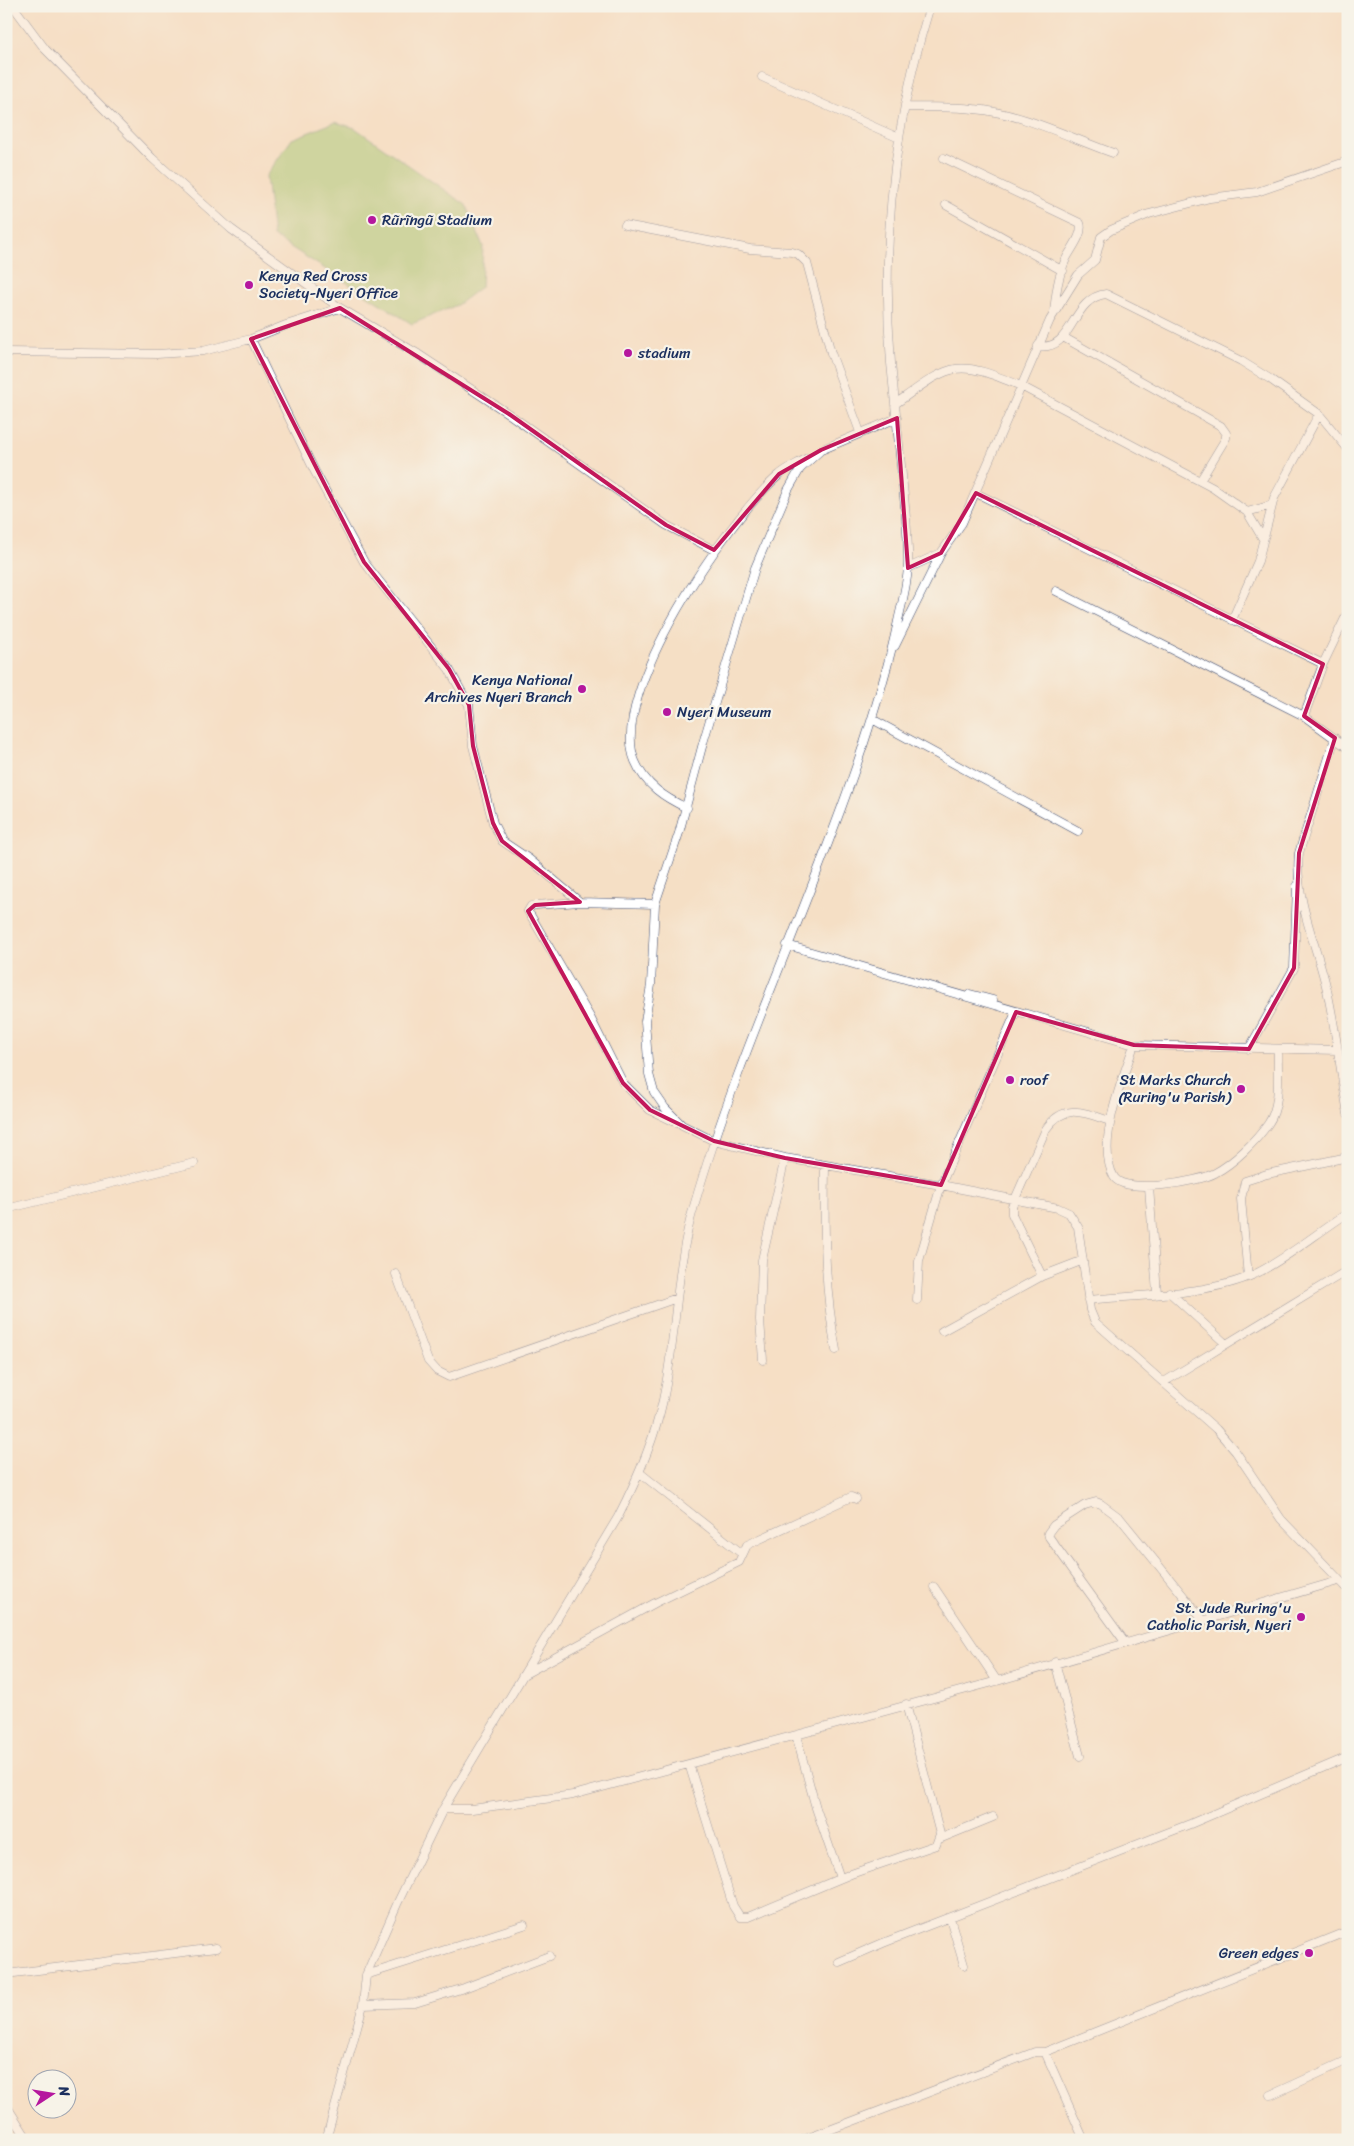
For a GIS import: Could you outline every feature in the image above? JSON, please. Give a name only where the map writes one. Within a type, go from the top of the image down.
[{"type":"street","points":[[13,6],[45,49],[152,158],[232,229],[340,308],[418,354],[493,403],[666,525],[714,550]]},
{"type":"street","points":[[328,2139],[363,2005],[366,1974],[443,1809],[618,1517],[640,1473],[662,1404],[677,1298],[693,1210],[714,1141],[787,945],[831,840],[872,719],[892,652],[908,568],[888,313],[888,247],[892,179],[905,107],[930,6]]},
{"type":"street","points":[[762,78],[899,138]]},
{"type":"street","points":[[905,107],[974,108],[1012,116],[1113,154]]},
{"type":"street","points":[[944,158],[1080,223],[1081,228],[1065,260],[1063,271],[1057,280],[1054,314]]},
{"type":"street","points":[[892,652],[905,630],[941,553],[962,523],[976,494],[1038,346],[1054,314],[1078,276],[1095,260],[1101,237],[1111,230],[1149,214],[1210,198],[1257,192],[1348,161]]},
{"type":"street","points":[[946,205],[1063,271]]},
{"type":"street","points":[[625,225],[750,249],[792,252],[803,258],[807,264],[831,353],[860,432]]},
{"type":"street","points":[[1038,346],[1053,346],[1063,337],[1085,303],[1095,296],[1106,294],[1242,361],[1297,397],[1319,414],[1348,449]]},
{"type":"street","points":[[6,352],[177,353],[213,350],[340,308]]},
{"type":"street","points":[[1063,337],[1221,426],[1226,433],[1226,438],[1200,482]]},
{"type":"street","points":[[251,339],[314,470],[364,562],[430,648],[449,668],[470,705],[473,746],[492,823],[502,841],[529,859],[580,902]]},
{"type":"street","points":[[895,404],[935,376],[959,368],[974,368],[1021,386],[1200,482],[1247,512],[1263,539]]},
{"type":"street","points":[[1232,620],[1258,561],[1272,505],[1282,480],[1319,414]]},
{"type":"street","points":[[686,808],[657,791],[644,777],[635,760],[630,740],[633,712],[671,620],[714,550],[779,474],[821,450],[897,418]]},
{"type":"street","points":[[682,1125],[665,1108],[654,1092],[649,1074],[645,1021],[651,985],[655,904],[686,808],[703,743],[755,568],[788,490],[800,469],[821,450]]},
{"type":"street","points":[[976,494],[1323,664]]},
{"type":"street","points":[[1247,512],[1272,505]]},
{"type":"street","points":[[908,568],[941,553]]},
{"type":"street","points":[[1056,590],[1304,716],[1347,746]]},
{"type":"street","points":[[1304,716],[1323,664],[1348,612]]},
{"type":"street","points":[[872,719],[1078,831]]},
{"type":"street","points":[[1249,1049],[1294,968],[1299,853],[1335,738]]},
{"type":"street","points":[[1298,874],[1327,990],[1348,1114]]},
{"type":"street","points":[[655,904],[580,902],[535,905],[530,907],[528,912],[590,1017],[622,1083],[650,1110],[714,1141],[785,1158],[941,1185],[1058,1208],[1069,1213],[1078,1227],[1081,1261],[1091,1316],[1095,1322],[1216,1429],[1236,1452],[1281,1519],[1338,1581],[1348,1589]]},
{"type":"street","points":[[787,945],[993,1000]]},
{"type":"street","points":[[787,945],[1134,1045],[1337,1050]]},
{"type":"street","points":[[916,1300],[919,1261],[941,1185],[1016,1012]]},
{"type":"street","points":[[1134,1045],[1110,1121],[1108,1142],[1113,1176],[1119,1183],[1149,1187],[1214,1174],[1224,1168],[1258,1136],[1268,1123],[1276,1103],[1278,1050]]},
{"type":"street","points":[[1338,1059],[1348,1055]]},
{"type":"street","points":[[1042,1276],[1011,1209],[1046,1129],[1053,1119],[1061,1114],[1076,1112],[1110,1121]]},
{"type":"street","points":[[763,1360],[760,1320],[762,1260],[785,1158]]},
{"type":"street","points":[[1248,1277],[1241,1199],[1245,1181],[1259,1176],[1348,1158]]},
{"type":"street","points":[[6,1209],[194,1163]]},
{"type":"street","points":[[825,1165],[825,1272],[828,1311],[836,1350]]},
{"type":"street","points":[[1149,1187],[1157,1293]]},
{"type":"street","points":[[1088,1300],[1208,1287],[1248,1277],[1265,1269],[1348,1213]]},
{"type":"street","points":[[942,1331],[1042,1276],[1081,1261]]},
{"type":"street","points":[[1164,1382],[1348,1270]]},
{"type":"street","points":[[396,1274],[428,1361],[437,1370],[449,1377],[677,1298]]},
{"type":"street","points":[[1169,1292],[1226,1344]]},
{"type":"street","points":[[640,1473],[741,1553]]},
{"type":"street","points":[[522,1676],[656,1603],[738,1562],[746,1545],[851,1497],[856,1499]]},
{"type":"street","points":[[1125,1642],[1049,1537],[1048,1532],[1054,1525],[1090,1503],[1102,1504],[1120,1518],[1203,1620]]},
{"type":"street","points":[[443,1809],[472,1809],[573,1795],[997,1681],[1055,1662],[1338,1581]]},
{"type":"street","points":[[934,1587],[997,1681]]},
{"type":"street","points":[[1055,1662],[1080,1756]]},
{"type":"street","points":[[689,1764],[732,1906],[740,1917],[752,1916],[840,1878],[936,1845],[939,1839],[906,1704]]},
{"type":"street","points":[[796,1735],[816,1808],[840,1878]]},
{"type":"street","points":[[839,1962],[883,1943],[1190,1824],[1348,1757]]},
{"type":"street","points":[[939,1839],[993,1817]]},
{"type":"street","points":[[950,1918],[964,1965]]},
{"type":"street","points":[[366,1974],[524,1926]]},
{"type":"street","points":[[803,2140],[1035,2052],[1045,2052],[1131,2016],[1348,1931]]},
{"type":"street","points":[[6,1974],[216,1948]]},
{"type":"street","points":[[363,2005],[395,2005],[439,1997],[549,1956]]},
{"type":"street","points":[[1045,2052],[1084,2140]]},
{"type":"street","points":[[1271,2095],[1348,2060]]},
{"type":"street","points":[[6,2105],[28,2140]]},
{"type":"highlighted area","points":[[340,308],[509,414],[666,525],[714,550],[779,474],[821,450],[897,418],[908,568],[941,553],[976,493],[1323,664],[1304,716],[1335,738],[1299,853],[1294,968],[1249,1049],[1134,1045],[1016,1012],[941,1185],[785,1158],[714,1141],[650,1110],[623,1083],[528,911],[535,905],[580,902],[502,841],[493,823],[473,746],[469,705],[449,669],[364,562],[251,339]]},
{"type":"green space","name":"Rũrĩngũ Stadium","points":[[335,122],[355,128],[466,205],[483,246],[481,287],[457,305],[412,324],[273,236],[266,176],[292,139]]},
{"type":"place","name":"Rũrĩngũ Stadium","points":[[372,220]]},
{"type":"place","name":"Kenya Red Cross Society-Nyeri Office","points":[[249,285]]},
{"type":"place","name":"stadium","points":[[628,353]]},
{"type":"place","name":"Kenya National Archives Nyeri Branch","points":[[582,689]]},
{"type":"place","name":"Nyeri Museum","points":[[667,712]]},
{"type":"place","name":"roof","points":[[1010,1080]]},
{"type":"place","name":"St Marks Church (Ruring'u Parish)","points":[[1241,1089]]},
{"type":"place","name":"St. Jude Ruring'u Catholic Parish, Nyeri","points":[[1301,1617]]},
{"type":"place","name":"Green edges","points":[[1309,1953]]}]
